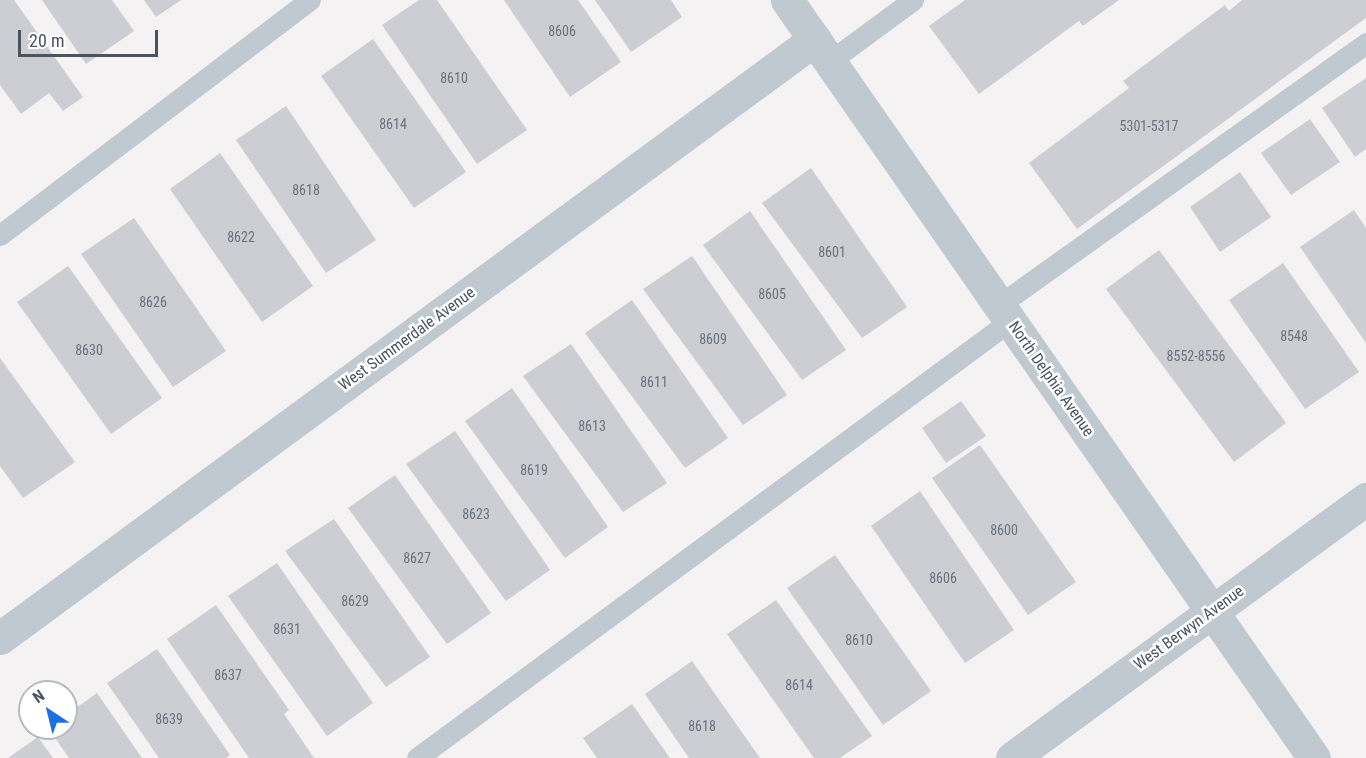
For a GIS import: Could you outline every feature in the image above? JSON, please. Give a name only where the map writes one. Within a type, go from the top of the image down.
[{"type":"street","name":"North Delphia Avenue","points":[[787,0],[1314,758]]},
{"type":"street","name":"West Summerdale Avenue","points":[[0,638],[822,50]]},
{"type":"street","name":"West Berwyn Avenue","points":[[1012,758],[1366,498]]},
{"type":"lane","points":[[0,234],[310,0]]},
{"type":"lane","points":[[822,50],[913,0]]},
{"type":"lane","points":[[417,758],[1366,43]]},
{"type":"building","points":[[0,0],[14,0],[83,97],[63,111],[49,93],[21,114],[0,85]]},
{"type":"building","points":[[42,0],[112,0],[134,31],[86,64]]},
{"type":"building","points":[[144,0],[181,0],[156,17]]},
{"type":"building","points":[[419,0],[437,0],[527,130],[477,164],[382,25]]},
{"type":"building","points":[[504,0],[578,0],[621,62],[570,97]]},
{"type":"building","points":[[595,0],[671,0],[682,17],[631,52]]},
{"type":"building","points":[[965,0],[1119,0],[1083,26],[1079,21],[979,94],[929,26]]},
{"type":"building","points":[[1242,0],[1366,0],[1366,18],[1077,229],[1029,163],[1129,88],[1123,81],[1225,5],[1229,11]]},
{"type":"building","points":[[373,39],[466,172],[414,208],[321,76]]},
{"type":"building","points":[[1366,78],[1366,149],[1355,157],[1322,108]]},
{"type":"building","points":[[286,106],[376,240],[326,273],[236,140]]},
{"type":"building","points":[[1310,119],[1340,162],[1291,195],[1261,153]]},
{"type":"building","points":[[220,153],[313,286],[262,322],[170,189]]},
{"type":"building","points":[[811,168],[907,307],[862,338],[762,203]]},
{"type":"building","points":[[1240,172],[1271,217],[1220,252],[1190,207]]},
{"type":"building","points":[[1354,210],[1366,228],[1366,343],[1300,247]]},
{"type":"building","points":[[750,211],[846,350],[802,380],[703,245]]},
{"type":"building","points":[[134,218],[226,351],[173,387],[81,254]]},
{"type":"building","points":[[1159,250],[1286,423],[1234,462],[1106,289]]},
{"type":"building","points":[[692,256],[787,395],[743,425],[643,289]]},
{"type":"building","points":[[1283,263],[1359,372],[1305,409],[1229,300]]},
{"type":"building","points":[[68,266],[162,398],[111,434],[17,302]]},
{"type":"building","points":[[632,300],[728,438],[685,468],[585,333]]},
{"type":"building","points":[[571,344],[667,483],[623,512],[523,376]]},
{"type":"building","points":[[0,358],[75,462],[23,498],[0,466]]},
{"type":"building","points":[[512,388],[608,527],[565,558],[465,421]]},
{"type":"building","points":[[961,401],[986,436],[946,463],[922,428]]},
{"type":"building","points":[[455,431],[550,570],[506,601],[406,464]]},
{"type":"building","points":[[980,445],[1076,582],[1028,615],[932,478]]},
{"type":"building","points":[[395,475],[491,613],[447,644],[348,508]]},
{"type":"building","points":[[920,491],[1014,630],[965,663],[871,526]]},
{"type":"building","points":[[334,519],[430,657],[386,687],[285,551]]},
{"type":"building","points":[[835,555],[931,691],[883,725],[787,588]]},
{"type":"building","points":[[277,563],[373,703],[327,736],[228,596]]},
{"type":"building","points":[[776,600],[872,736],[840,758],[814,758],[727,634]]},
{"type":"building","points":[[216,605],[289,710],[284,714],[314,758],[249,758],[167,639]]},
{"type":"building","points":[[157,649],[230,755],[226,758],[159,758],[107,683]]},
{"type":"building","points":[[692,661],[760,758],[689,758],[645,694]]},
{"type":"building","points":[[97,693],[142,758],[69,758],[56,740],[78,740],[78,706]]},
{"type":"building","points":[[632,704],[670,758],[597,758],[583,738]]},
{"type":"building","points":[[34,740],[40,740],[53,758],[8,758]]}]
